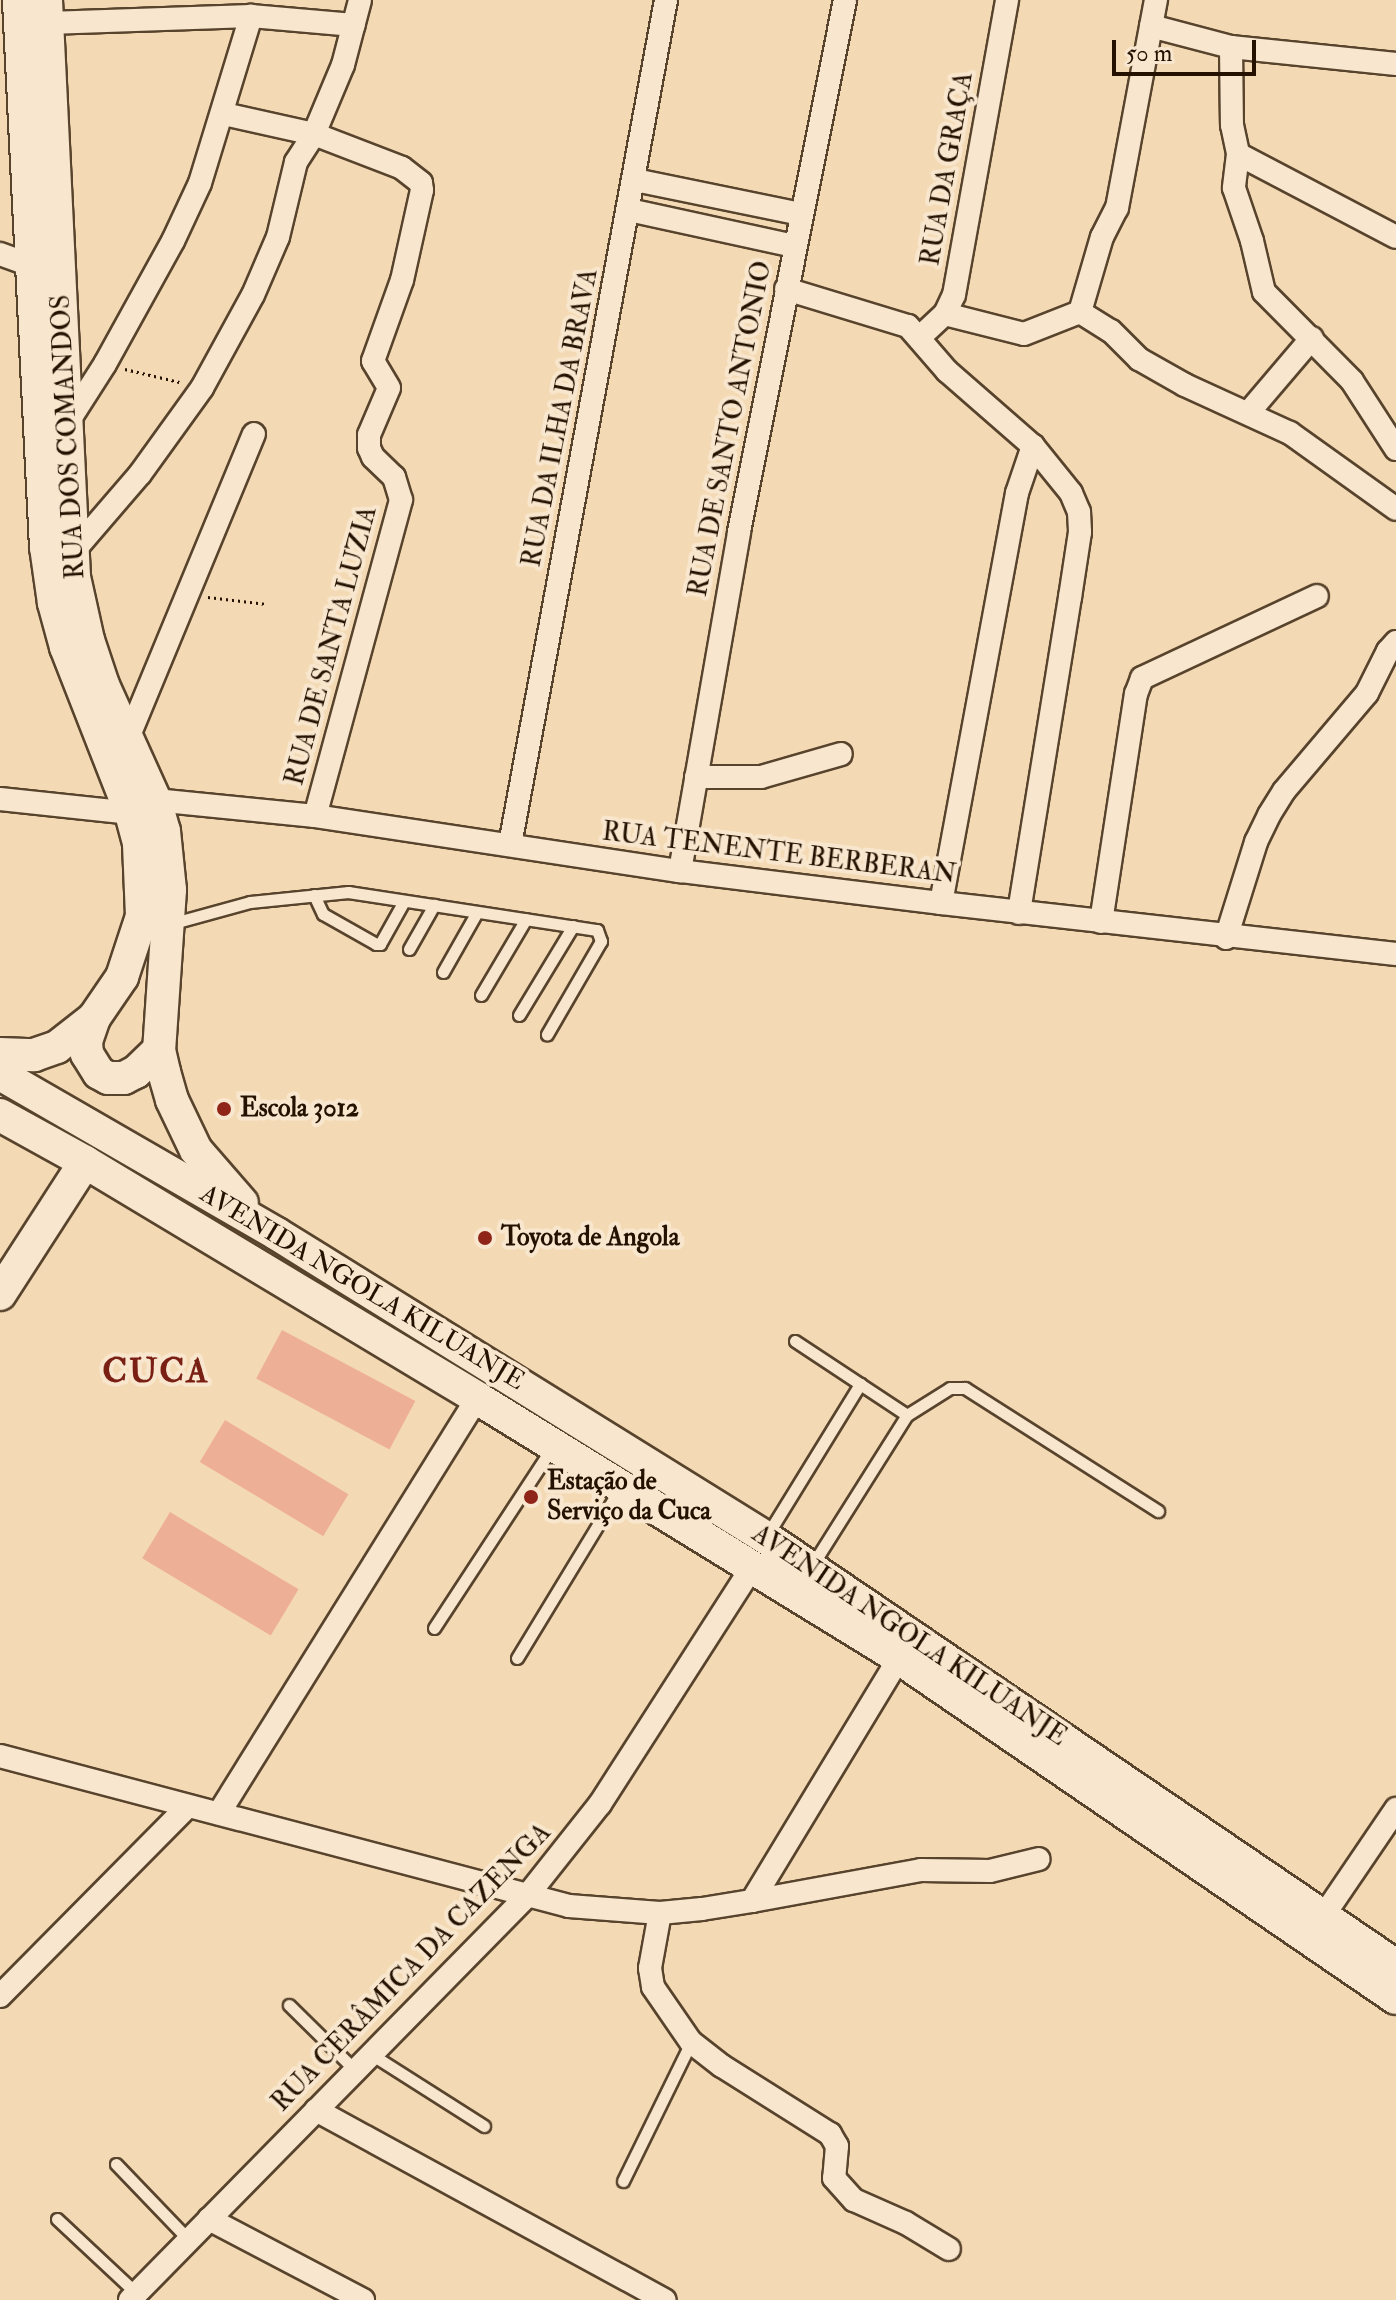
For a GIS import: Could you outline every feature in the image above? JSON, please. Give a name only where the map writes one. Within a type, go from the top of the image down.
[{"type":"main road","name":"RUA DOS COMANDOS","points":[[19,0],[46,547],[54,603],[66,647],[168,861],[170,924],[159,1050],[172,1100],[196,1150],[225,1188],[277,1234]]},
{"type":"main road","name":"RUA DOS COMANDOS","points":[[47,12],[72,553],[88,640],[103,685],[128,738],[143,807],[142,916],[122,977],[94,1018]]},
{"type":"main road","points":[[94,1018],[86,1041],[87,1054],[99,1073],[108,1078],[124,1078],[136,1072],[159,1050]]},
{"type":"main road","points":[[0,1054],[34,1055],[57,1047],[94,1018]]},
{"type":"main road","name":"AVENIDA NGOLA KILUANJE","points":[[0,1074],[277,1234],[765,1537],[1396,1966]]},
{"type":"main road","name":"AVENIDA NGOLA KILUANJE","points":[[0,1115],[85,1162],[477,1398],[899,1658],[1396,1998]]},
{"type":"main road","points":[[0,1294],[85,1162]]},
{"type":"street","points":[[72,553],[140,474],[202,388],[253,295],[278,237],[296,162],[314,134],[343,65],[360,0]]},
{"type":"street","name":"RUA DA ILHA DA BRAVA","points":[[510,845],[666,0]]},
{"type":"street","name":"RUA DE SANTO ANTONIO","points":[[680,871],[800,214],[845,0]]},
{"type":"street","name":"RUA DA GRAÇA","points":[[921,336],[945,314],[954,295],[1007,0]]},
{"type":"street","points":[[1080,312],[1102,237],[1117,208],[1156,0]]},
{"type":"street","points":[[47,12],[251,16],[354,25]]},
{"type":"street","points":[[65,426],[105,364],[184,218],[224,114],[251,16]]},
{"type":"street","points":[[1151,26],[1231,47],[1396,64]]},
{"type":"street","points":[[1231,47],[1232,125],[1238,154],[1234,188],[1252,241],[1264,292],[1352,381],[1396,449]]},
{"type":"street","points":[[224,114],[314,134]]},
{"type":"street","name":"RUA DE SANTA LUZIA","points":[[314,134],[402,168],[421,183],[423,197],[402,280],[373,361],[389,388],[369,435],[369,448],[373,457],[394,477],[401,500],[315,816]]},
{"type":"street","points":[[1238,154],[1396,237]]},
{"type":"street","points":[[635,180],[800,214]]},
{"type":"street","points":[[629,210],[794,246]]},
{"type":"street","points":[[0,254],[33,266]]},
{"type":"street","points":[[786,289],[894,320],[921,336],[936,360],[1033,446],[1071,493],[1079,512],[1080,532],[1019,913]]},
{"type":"street","points":[[945,314],[1024,334],[1080,312]]},
{"type":"street","points":[[1080,312],[1111,331],[1139,359],[1185,385],[1290,433],[1396,509]]},
{"type":"street","points":[[1249,412],[1312,338]]},
{"type":"street","points":[[128,738],[254,434]]},
{"type":"street","points":[[941,903],[1017,493],[1033,446]]},
{"type":"street","points":[[1101,922],[1136,694],[1142,678],[1317,596]]},
{"type":"street","points":[[1226,938],[1256,842],[1269,815],[1284,791],[1367,693],[1388,651],[1396,642]]},
{"type":"street","points":[[696,777],[770,775],[841,754]]},
{"type":"street","name":"RUA TENENTE BERBERAN","points":[[0,799],[315,816],[680,871],[1226,938],[1396,954]]},
{"type":"street","points":[[219,1813],[477,1398]]},
{"type":"street","name":"RUA CERÂMICA DA CAZENGA","points":[[133,2297],[527,1896],[600,1804],[752,1567]]},
{"type":"street","points":[[752,1901],[899,1658]]},
{"type":"street","points":[[0,1756],[527,1896],[606,1911],[660,1913],[752,1901],[921,1870],[990,1871],[1039,1859]]},
{"type":"street","points":[[0,1996],[188,1806]]},
{"type":"street","points":[[1322,1918],[1396,1810]]},
{"type":"street","points":[[660,1913],[650,1968],[653,1987],[691,2042],[722,2066],[830,2134],[837,2146],[834,2178],[854,2200],[949,2249]]},
{"type":"street","points":[[316,2110],[665,2300]]},
{"type":"street","points":[[209,2219],[363,2300]]},
{"type":"lane","points":[[170,924],[250,902],[348,892],[597,930],[601,941],[547,1034]]},
{"type":"lane","points":[[314,895],[323,914],[376,944],[380,944],[404,901]]},
{"type":"lane","points":[[409,949],[434,905]]},
{"type":"lane","points":[[443,972],[477,912]]},
{"type":"lane","points":[[481,995],[526,919]]},
{"type":"lane","points":[[519,1015],[573,926]]},
{"type":"lane","points":[[795,1341],[907,1415]]},
{"type":"lane","points":[[765,1537],[860,1384]]},
{"type":"lane","points":[[810,1568],[907,1415],[950,1388],[965,1388],[1158,1511]]},
{"type":"lane","points":[[434,1628],[554,1445]]},
{"type":"lane","points":[[517,1658],[621,1486]]},
{"type":"lane","points":[[289,2005],[355,2070]]},
{"type":"lane","points":[[623,2181],[691,2042]]},
{"type":"lane","points":[[371,2054],[484,2126]]},
{"type":"lane","points":[[116,2164],[189,2240]]},
{"type":"lane","points":[[57,2219],[133,2297]]},
{"type":"path","points":[[105,364],[202,388]]},
{"type":"path","points":[[188,595],[267,604]]},
{"type":"building","points":[[282,1330],[415,1401],[390,1449],[256,1379]]},
{"type":"building","points":[[225,1420],[348,1494],[323,1536],[200,1462]]},
{"type":"building","points":[[170,1512],[299,1589],[271,1636],[142,1558]]},
{"type":"place","name":"Escola 3012","points":[[224,1109]]},
{"type":"place","name":"Toyota de Angola","points":[[485,1238]]},
{"type":"place","name":"Estação de Serviço da Cuca","points":[[531,1497]]},
{"type":"district","name":"CUCA","points":[[156,1372]]}]
